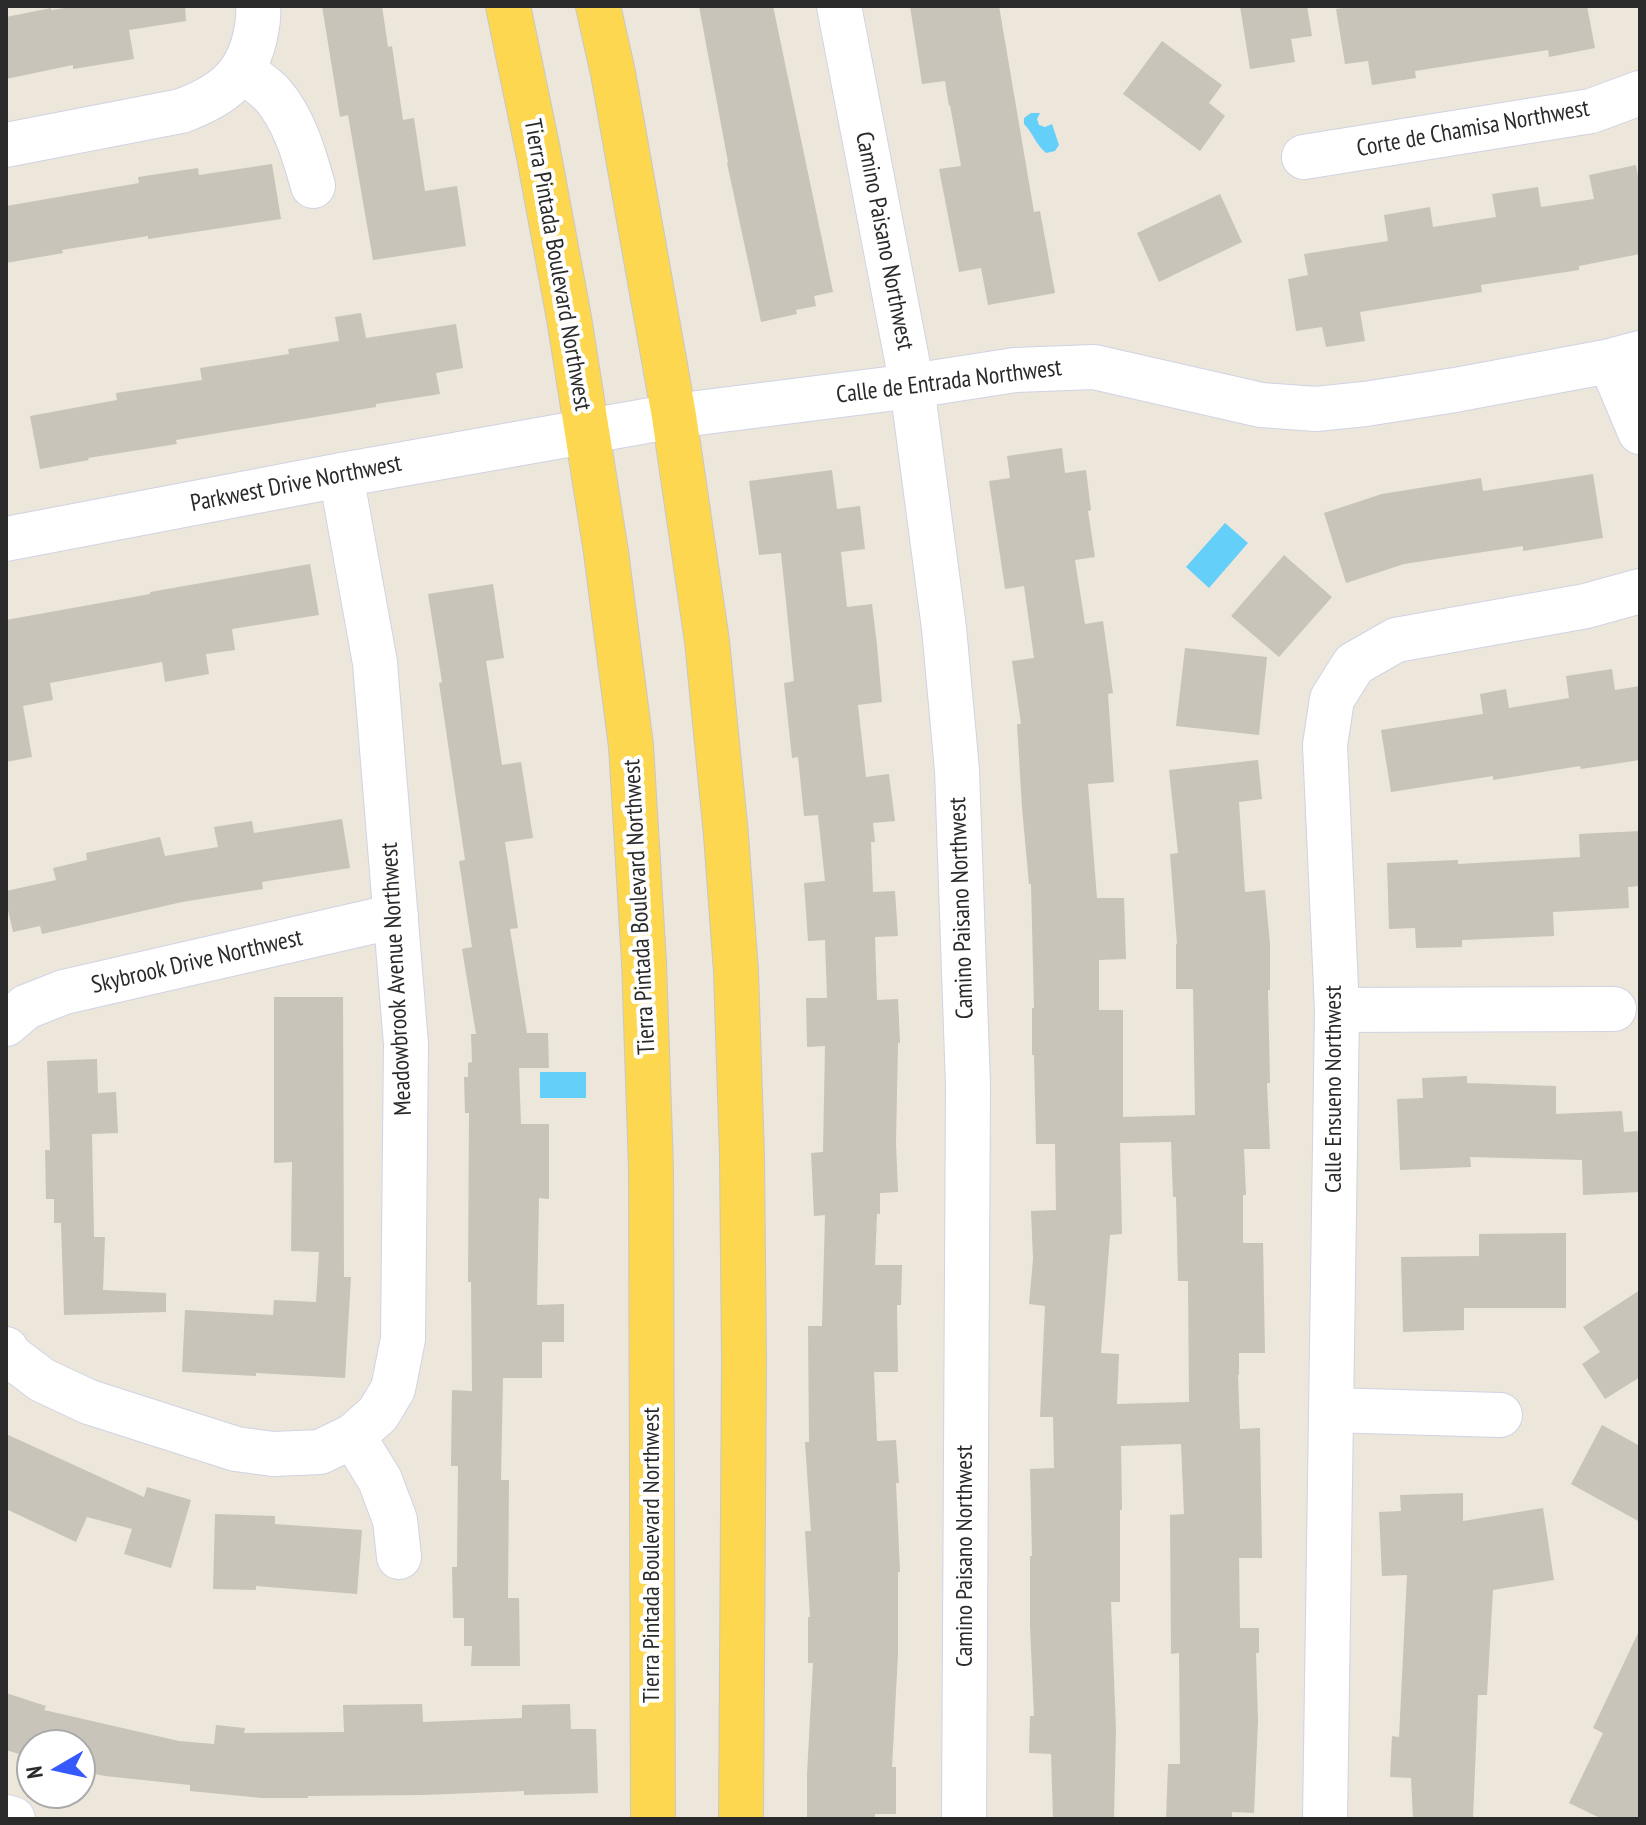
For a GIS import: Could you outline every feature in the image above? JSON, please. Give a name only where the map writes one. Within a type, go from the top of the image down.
[{"type":"main road","name":"Tierra Pintada Boulevard Northwest","points":[[508,6],[569,318],[606,552],[631,746],[644,962],[651,1184],[653,1819]]},
{"type":"main road","points":[[598,6],[613,73],[674,416],[707,641],[726,835],[736,971],[742,1156],[741,1819]]},
{"type":"street","points":[[6,145],[181,111],[207,101],[227,88],[243,70],[254,47],[258,6]]},
{"type":"street","name":"Camino Paisano Northwest","points":[[839,6],[912,386],[944,628],[957,770],[968,1102],[964,1819]]},
{"type":"street","points":[[243,70],[272,95],[292,125],[313,186]]},
{"type":"street","name":"Corte de Chamisa Northwest","points":[[1304,157],[1591,111],[1640,93]]},
{"type":"street","points":[[1625,357],[1640,432]]},
{"type":"street","name":"Calle de Entrada Northwest","points":[[587,432],[674,416],[1015,370],[1094,367],[1261,405],[1316,409],[1455,390],[1625,357]]},
{"type":"street","name":"Parkwest Drive Northwest","points":[[7,531],[587,432]]},
{"type":"street","name":"Meadowbrook Avenue Northwest","points":[[341,475],[375,663],[406,1044],[403,1339],[393,1389],[378,1414],[353,1436]]},
{"type":"street","name":"Calle Ensueno Northwest","points":[[1325,1819],[1337,1010],[1325,745],[1332,699],[1354,664],[1396,640],[1586,606],[1640,591]]},
{"type":"street","name":"Skybrook Drive Northwest","points":[[6,1024],[26,1007],[64,992],[396,916]]},
{"type":"street","points":[[1337,1010],[1614,1009]]},
{"type":"street","points":[[8,1352],[42,1380],[89,1402],[236,1449],[273,1454],[320,1452],[353,1436],[380,1480],[395,1520],[399,1557]]},
{"type":"street","points":[[1331,1410],[1500,1415]]},
{"type":"street","points":[[6,1817],[13,1819]]},
{"type":"water","points":[[1031,113],[1040,113],[1037,119],[1039,125],[1045,127],[1052,124],[1059,145],[1055,151],[1046,153],[1024,124],[1024,118]]},
{"type":"water","points":[[1225,523],[1248,543],[1209,588],[1186,567]]},
{"type":"water","points":[[540,1072],[586,1072],[586,1098],[540,1098]]},
{"type":"building","points":[[79,6],[185,6],[186,21],[129,30],[134,59],[73,69],[73,65],[6,79],[6,17]]},
{"type":"building","points":[[322,6],[382,6],[388,47],[392,46],[403,120],[414,118],[425,191],[457,186],[466,246],[373,260],[348,115],[340,117]]},
{"type":"building","points":[[699,6],[773,6],[833,292],[814,296],[816,306],[796,310],[797,314],[761,322],[727,163]]},
{"type":"building","points":[[910,6],[999,6],[1034,212],[1040,211],[1055,293],[988,305],[981,268],[959,272],[939,169],[961,166],[950,105],[945,81],[922,84]]},
{"type":"building","points":[[1240,6],[1307,6],[1312,36],[1291,39],[1295,62],[1250,69]]},
{"type":"building","points":[[1357,6],[1587,6],[1595,48],[1549,57],[1548,50],[1415,71],[1416,78],[1372,85],[1368,61],[1345,64],[1336,9]]},
{"type":"building","points":[[1162,41],[1222,85],[1209,103],[1225,116],[1200,151],[1123,94]]},
{"type":"building","points":[[272,164],[281,219],[148,239],[148,236],[6,263],[6,206],[139,183],[138,177],[198,168],[199,175]]},
{"type":"building","points":[[1636,165],[1640,188],[1640,254],[1579,266],[1579,270],[1481,285],[1482,292],[1360,312],[1365,341],[1326,347],[1322,327],[1296,331],[1288,279],[1308,275],[1304,254],[1388,241],[1384,215],[1430,207],[1433,227],[1496,217],[1492,194],[1538,187],[1541,207],[1594,199],[1589,175]]},
{"type":"building","points":[[1220,194],[1242,242],[1159,282],[1137,233]]},
{"type":"building","points":[[361,313],[366,338],[456,324],[463,368],[436,373],[440,394],[176,440],[177,444],[40,469],[30,416],[117,400],[116,393],[202,380],[200,368],[289,354],[288,349],[339,341],[335,317]]},
{"type":"building","points":[[1062,448],[1065,473],[1086,470],[1095,557],[1075,560],[1085,624],[1103,621],[1113,693],[1108,694],[1114,782],[1088,784],[1097,898],[1124,898],[1126,959],[1099,960],[1099,1010],[1123,1010],[1123,1117],[1195,1115],[1193,989],[1176,989],[1177,944],[1170,854],[1178,853],[1169,770],[1258,760],[1262,799],[1239,802],[1245,892],[1265,890],[1270,944],[1270,1083],[1267,1083],[1270,1149],[1244,1149],[1246,1195],[1243,1195],[1243,1243],[1263,1243],[1265,1353],[1239,1353],[1238,1375],[1240,1429],[1260,1428],[1262,1558],[1239,1558],[1240,1628],[1259,1628],[1259,1653],[1256,1653],[1258,1721],[1254,1813],[1232,1812],[1232,1819],[1166,1819],[1168,1764],[1180,1764],[1179,1653],[1171,1654],[1170,1515],[1184,1514],[1181,1444],[1121,1446],[1120,1602],[1111,1602],[1116,1729],[1114,1819],[1053,1819],[1051,1754],[1029,1753],[1030,1716],[1034,1716],[1030,1626],[1030,1469],[1054,1468],[1053,1417],[1040,1417],[1045,1306],[1029,1304],[1033,1259],[1031,1211],[1056,1210],[1055,1144],[1036,1144],[1031,884],[1022,808],[1017,724],[1021,724],[1012,661],[1034,658],[1024,586],[1005,589],[989,481],[1010,478],[1007,456]],"holes":[[[1171,1142],[1173,1197],[1176,1197],[1178,1281],[1188,1281],[1189,1402],[1117,1404],[1119,1354],[1101,1353],[1110,1235],[1122,1234],[1120,1143]]]},
{"type":"building","points":[[832,470],[837,509],[860,506],[865,549],[841,552],[847,607],[872,604],[882,702],[858,705],[866,777],[889,774],[895,821],[873,823],[875,842],[871,842],[873,892],[895,891],[898,936],[875,937],[877,1000],[898,999],[900,1043],[896,1143],[898,1192],[880,1193],[875,1265],[902,1265],[901,1305],[897,1305],[898,1372],[874,1372],[877,1441],[896,1440],[900,1572],[892,1767],[896,1767],[896,1814],[875,1814],[875,1819],[807,1819],[813,1663],[808,1663],[810,1617],[805,1531],[811,1531],[805,1442],[809,1442],[808,1326],[822,1326],[825,1215],[814,1216],[811,1153],[823,1152],[825,1046],[807,1047],[806,998],[827,998],[825,940],[808,941],[804,883],[825,881],[818,815],[804,816],[798,757],[792,758],[784,683],[794,681],[781,553],[759,555],[749,481]]},
{"type":"building","points":[[1593,474],[1603,538],[1523,551],[1523,546],[1404,564],[1346,583],[1324,513],[1382,494],[1481,478],[1483,491]]},
{"type":"building","points":[[1284,555],[1332,597],[1279,657],[1231,616]]},
{"type":"building","points":[[310,564],[319,615],[232,629],[235,650],[206,654],[209,674],[165,682],[162,662],[50,683],[53,700],[23,706],[32,757],[6,762],[6,620]]},
{"type":"building","points":[[493,584],[504,658],[486,661],[502,765],[521,762],[533,838],[505,842],[518,928],[510,929],[527,1033],[548,1033],[549,1068],[519,1068],[521,1124],[549,1124],[549,1199],[539,1198],[537,1305],[564,1304],[564,1342],[542,1342],[542,1378],[503,1378],[501,1480],[509,1480],[508,1598],[519,1598],[520,1666],[471,1666],[472,1646],[464,1646],[464,1618],[453,1618],[452,1567],[457,1567],[458,1466],[451,1466],[452,1390],[472,1391],[471,1282],[468,1282],[469,1113],[465,1113],[464,1077],[468,1077],[468,1063],[472,1062],[471,1034],[476,1034],[462,949],[472,947],[459,861],[465,860],[428,594]]},
{"type":"building","points":[[1185,648],[1267,657],[1259,735],[1176,726]]},
{"type":"building","points":[[1612,669],[1615,690],[1640,686],[1640,760],[1493,780],[1493,776],[1391,792],[1381,730],[1483,714],[1480,694],[1506,689],[1509,708],[1569,698],[1566,676]]},
{"type":"building","points":[[342,819],[350,868],[262,882],[263,889],[182,902],[42,934],[40,926],[13,932],[6,891],[56,880],[53,868],[87,860],[86,853],[160,837],[165,856],[218,847],[214,827],[252,821],[254,833]]},
{"type":"building","points":[[1640,831],[1640,886],[1628,887],[1629,908],[1553,912],[1554,936],[1462,940],[1462,947],[1416,948],[1415,928],[1389,929],[1387,863],[1458,860],[1458,864],[1580,857],[1579,834]]},
{"type":"building","points":[[274,997],[343,997],[344,1277],[351,1277],[345,1378],[182,1372],[185,1310],[273,1315],[274,1300],[316,1302],[319,1252],[291,1251],[292,1162],[274,1163]]},
{"type":"building","points":[[97,1059],[98,1093],[116,1092],[118,1133],[92,1134],[94,1237],[105,1237],[103,1290],[166,1293],[166,1312],[64,1315],[61,1223],[54,1223],[54,1199],[46,1199],[45,1150],[50,1150],[47,1061]]},
{"type":"building","points":[[1467,1076],[1467,1083],[1556,1086],[1556,1114],[1622,1111],[1624,1132],[1640,1131],[1640,1192],[1583,1195],[1582,1160],[1470,1157],[1471,1167],[1400,1170],[1397,1099],[1423,1098],[1422,1078]]},
{"type":"building","points":[[1566,1233],[1566,1308],[1464,1308],[1464,1330],[1403,1332],[1401,1257],[1479,1256],[1479,1234]]},
{"type":"building","points":[[1640,1290],[1640,1377],[1605,1399],[1582,1364],[1600,1352],[1583,1327]]},
{"type":"building","points":[[1602,1425],[1640,1446],[1640,1522],[1571,1484]]},
{"type":"building","points":[[6,1434],[144,1497],[147,1487],[191,1500],[171,1568],[124,1554],[132,1529],[87,1517],[76,1542],[6,1509]]},
{"type":"building","points":[[1463,1493],[1463,1521],[1543,1508],[1554,1580],[1493,1590],[1487,1695],[1478,1695],[1473,1819],[1413,1819],[1411,1778],[1390,1777],[1392,1736],[1399,1737],[1407,1575],[1382,1576],[1379,1512],[1401,1511],[1400,1495]]},
{"type":"building","points":[[215,1514],[275,1516],[275,1524],[362,1530],[357,1594],[256,1586],[256,1590],[213,1589]]},
{"type":"building","points":[[1640,1629],[1640,1819],[1602,1819],[1569,1803],[1603,1733],[1593,1728]]},
{"type":"building","points":[[6,1693],[46,1706],[44,1710],[179,1741],[214,1744],[216,1725],[245,1728],[244,1733],[344,1732],[343,1705],[422,1704],[423,1722],[522,1718],[522,1705],[570,1704],[571,1729],[596,1729],[598,1793],[524,1795],[524,1791],[262,1798],[190,1791],[190,1785],[96,1774],[96,1729],[16,1729],[16,1753],[6,1750]]}]
